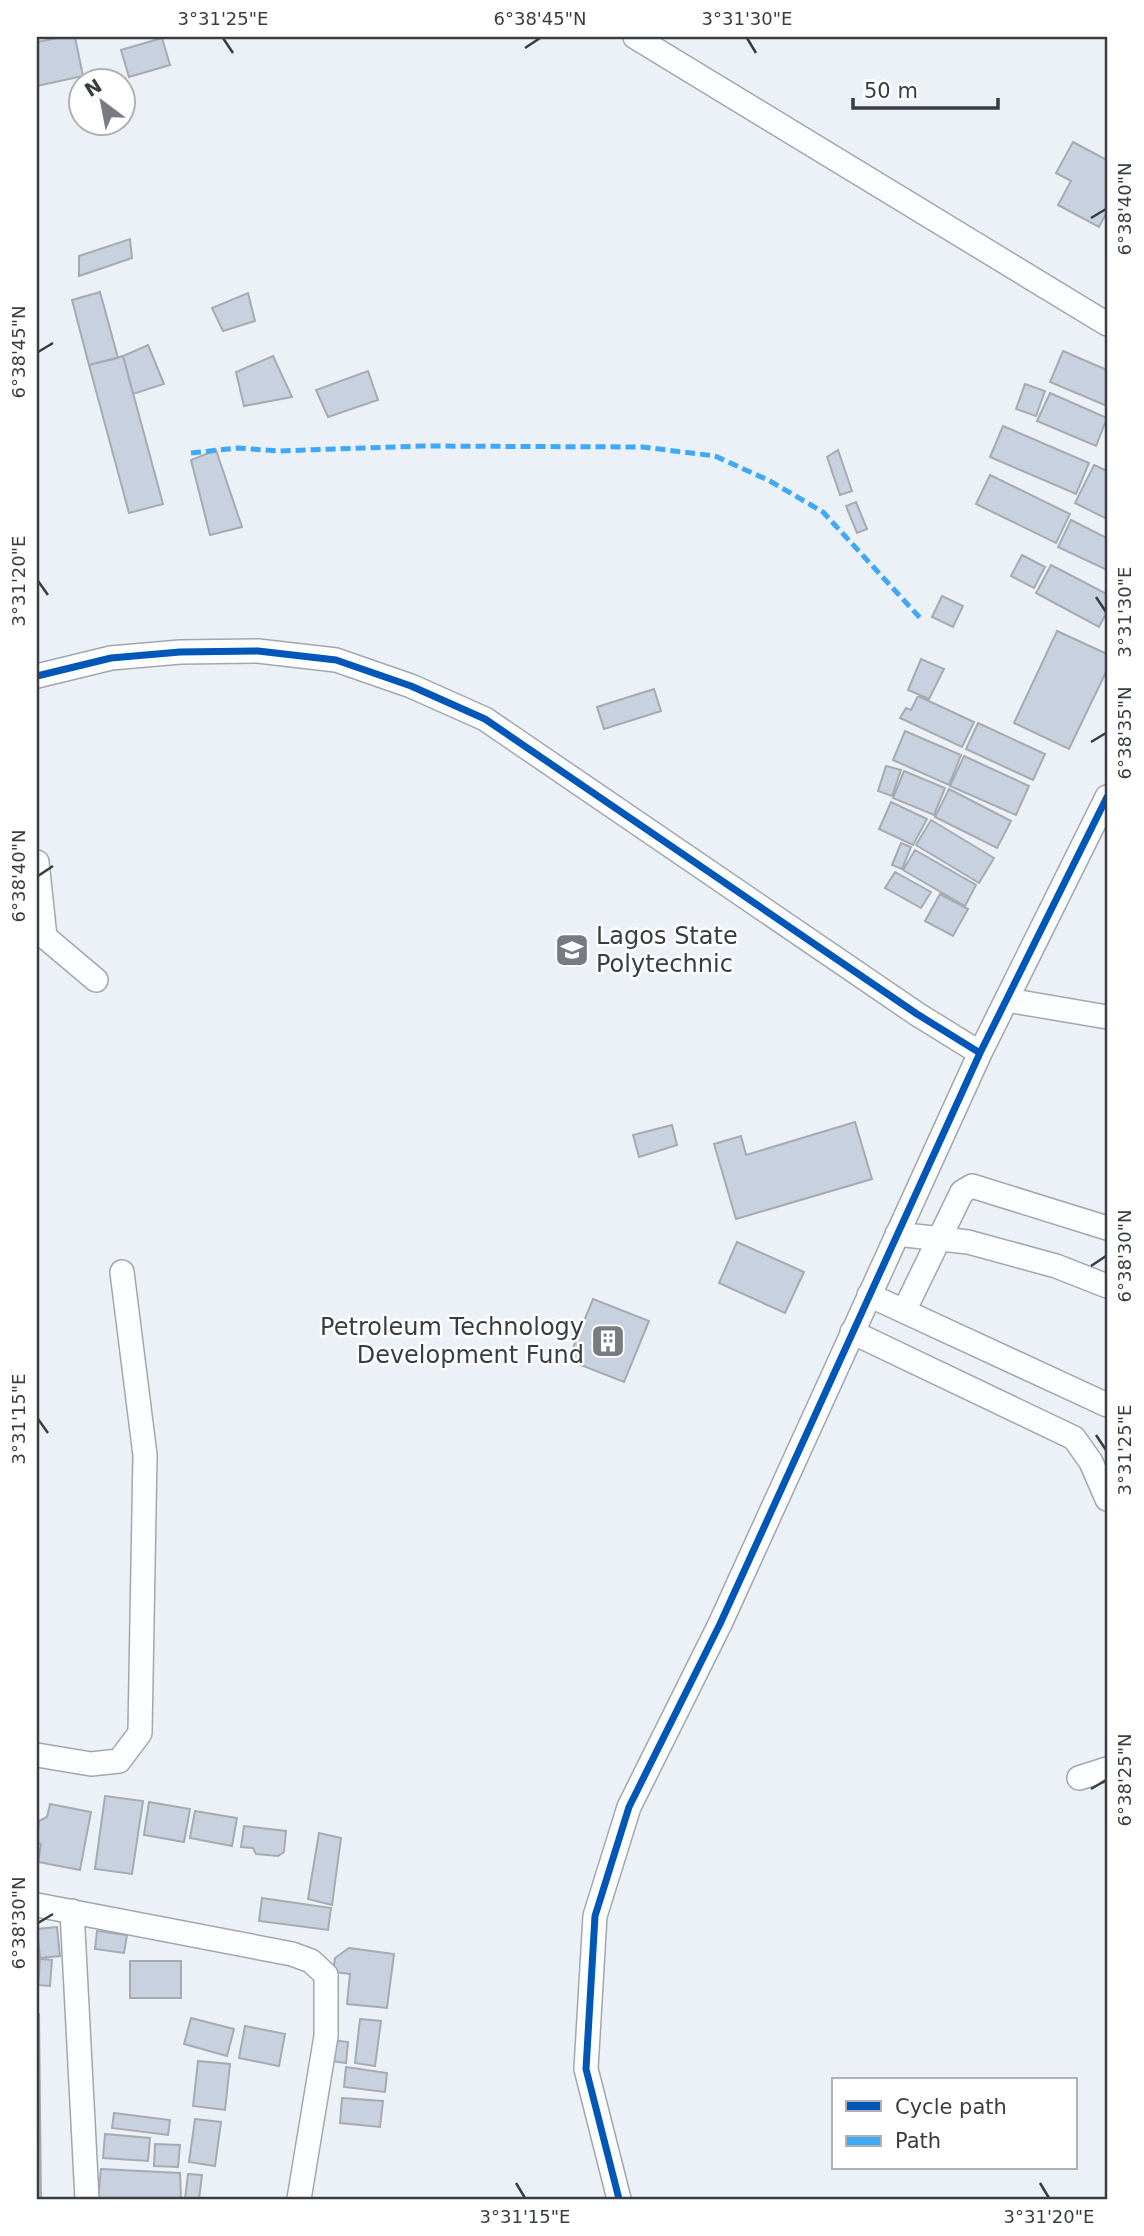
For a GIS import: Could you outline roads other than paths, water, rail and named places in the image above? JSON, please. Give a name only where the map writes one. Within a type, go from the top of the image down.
[{"type":"street","points":[[635,37],[1107,324]]},
{"type":"street","points":[[37,676],[111,658],[180,652],[258,651],[335,660],[411,685],[485,719],[917,1014],[980,1053]]},
{"type":"street","points":[[619,2199],[586,2069],[595,1916],[629,1807],[720,1624],[980,1053],[1107,797]]},
{"type":"street","points":[[37,862],[45,937],[96,980]]},
{"type":"street","points":[[1007,1000],[1107,1017]]},
{"type":"street","points":[[904,1311],[962,1192],[972,1186],[1107,1228]]},
{"type":"street","points":[[897,1234],[968,1242],[1056,1266],[1107,1286]]},
{"type":"street","points":[[37,1755],[91,1764],[119,1761],[140,1733],[145,1455],[122,1272]]},
{"type":"street","points":[[869,1294],[1107,1405]]},
{"type":"street","points":[[852,1332],[1074,1438],[1091,1462],[1107,1499]]},
{"type":"street","points":[[1079,1778],[1107,1769]]},
{"type":"street","points":[[37,1905],[292,1954],[311,1961],[326,1975],[326,2036],[299,2199]]},
{"type":"street","points":[[72,1911],[87,2199]]},
{"type":"place","name":"Lagos State Polytechnic","points":[[572,950]]},
{"type":"place","name":"Petroleum Technology Development Fund","points":[[608,1341]]}]
